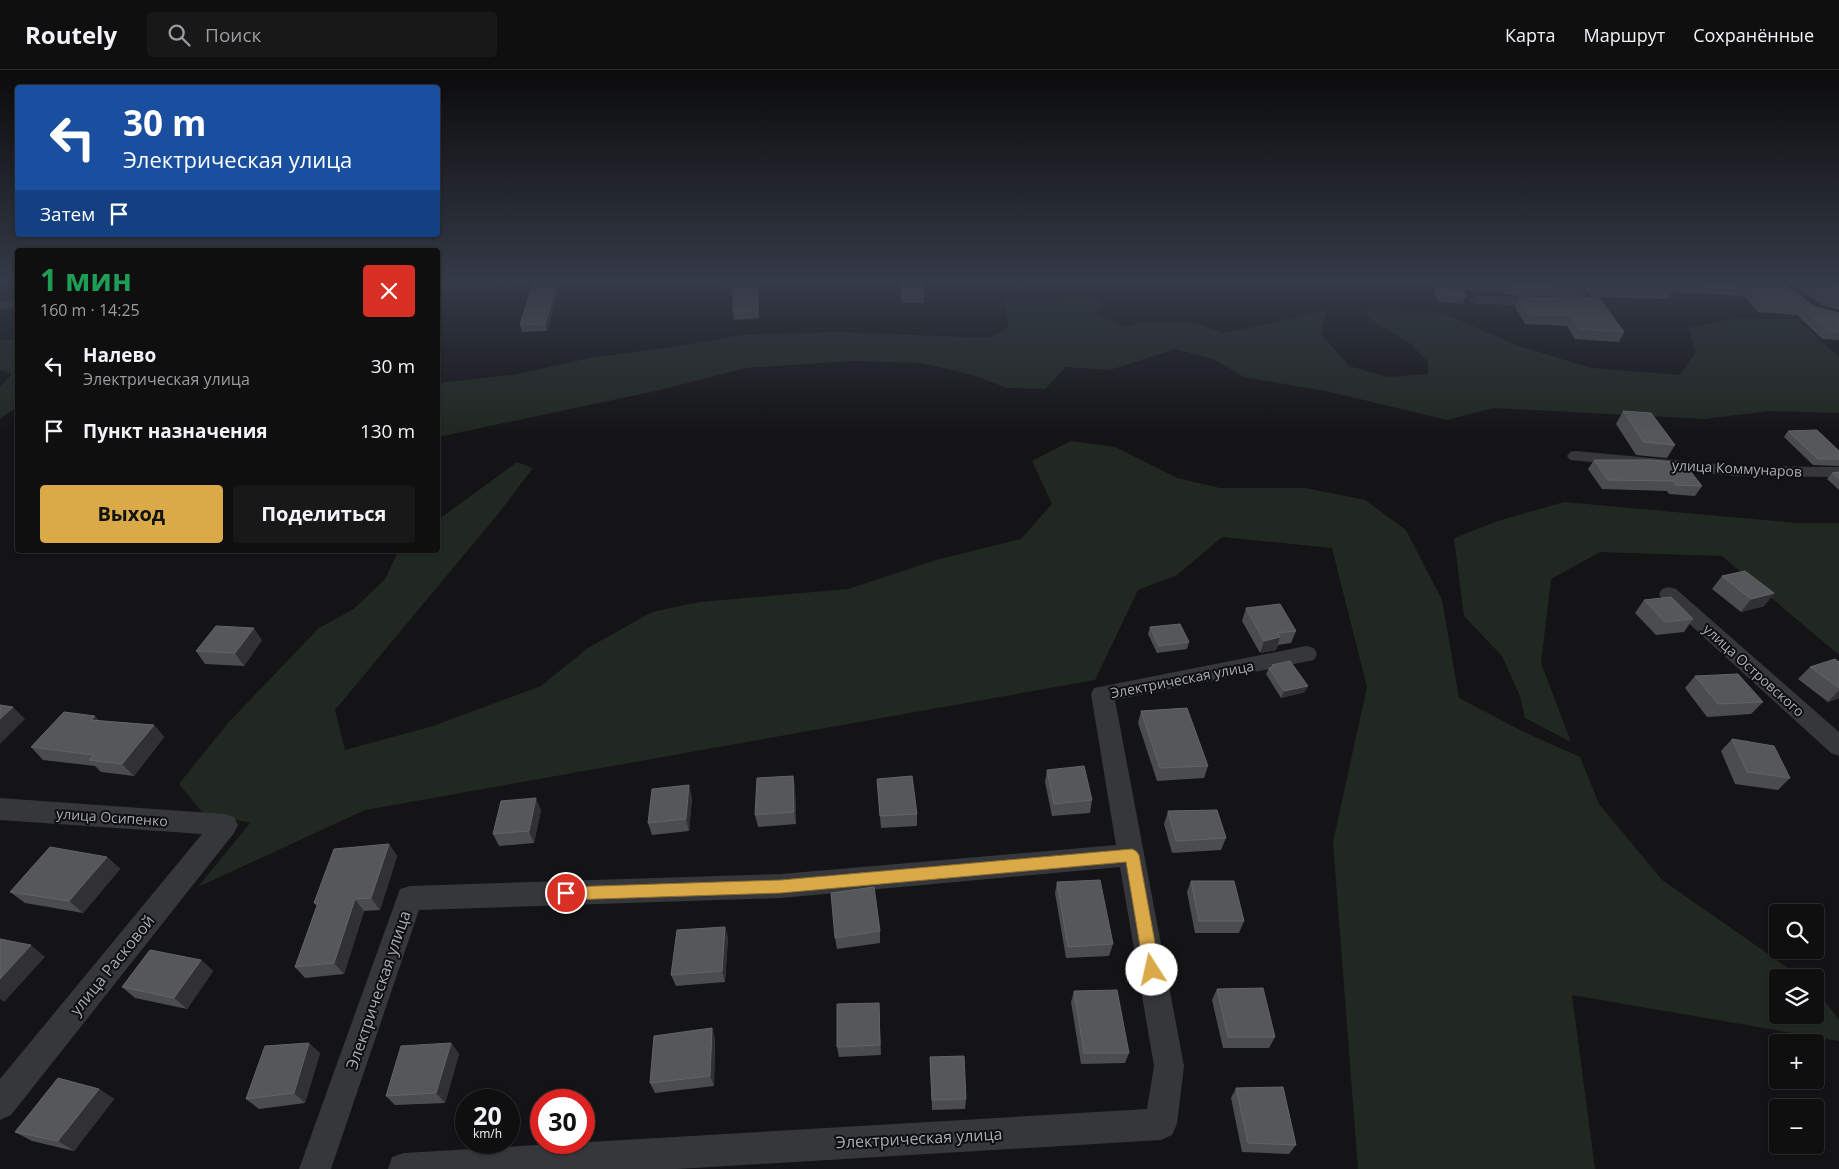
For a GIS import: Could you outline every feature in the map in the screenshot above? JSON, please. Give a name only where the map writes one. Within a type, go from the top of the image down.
[{"type":"street","name":"улица Коммунаров","points":[[1576,456],[1737,471],[1839,472]]},
{"type":"street","name":"улица Островского","points":[[1669,594],[1839,746]]},
{"type":"street","name":"Электрическая улица","points":[[404,1169],[1161,1124],[1169,1066],[1102,694],[1306,654]]},
{"type":"street","name":"улица Осипенко","points":[[0,809],[225,826]]},
{"type":"street","name":"улица Расковой","points":[[0,1104],[225,826]]},
{"type":"street","name":"Электрическая улица","points":[[315,1169],[410,898],[781,886],[1132,855]]},
{"type":"shaded area","points":[[1002,331],[1219,331],[1224,333],[1232,331],[1322,331],[1321,334],[1349,366],[1388,377],[1428,374],[1428,362],[1411,344],[1389,331],[1484,331],[1516,345],[1591,368],[1680,375],[1696,352],[1689,331],[1811,331],[1839,357],[1839,413],[1770,411],[1704,419],[1493,408],[1447,420],[1330,392],[1244,377],[1213,359],[1175,349],[1110,370],[1066,367],[1045,389],[1007,388],[973,375],[921,363],[853,361],[746,368],[660,390],[440,437],[440,383],[513,375],[590,358],[679,346],[741,335],[836,332],[990,338]]},
{"type":"shaded area","points":[[15,339],[15,408],[0,419],[0,387],[12,374],[0,370],[0,340]]},
{"type":"shaded area","points":[[1071,441],[1115,447],[1177,478],[1220,488],[1305,488],[1365,500],[1406,530],[1442,600],[1459,698],[1522,731],[1580,757],[1599,804],[1662,880],[1769,955],[1769,959],[1775,959],[1790,969],[1769,969],[1769,1024],[1824,1024],[1824,1000],[1839,1020],[1839,1041],[1824,1038],[1824,1034],[1798,1034],[1572,995],[1595,1169],[1358,1169],[1333,842],[1367,687],[1332,548],[1222,537],[1177,575],[1138,590],[1095,680],[365,810],[198,887],[250,823],[202,812],[179,784],[228,723],[319,628],[354,609],[385,579],[398,553],[440,553],[440,519],[517,462],[533,468],[498,514],[335,710],[345,750],[433,726],[541,686],[588,648],[652,612],[700,602],[848,589],[936,560],[1021,539],[1052,504],[1032,461]]},
{"type":"shaded area","points":[[1564,502],[1797,523],[1839,523],[1839,655],[1722,556],[1600,552],[1551,579],[1541,663],[1571,742],[1525,718],[1520,696],[1502,656],[1464,616],[1454,538],[1498,521]]},
{"type":"building","points":[[1623,411],[1651,413],[1675,445],[1644,442]]},
{"type":"building","points":[[1817,430],[1839,451],[1839,459],[1818,459],[1788,431]]},
{"type":"building","points":[[1594,460],[1652,460],[1684,463],[1702,486],[1676,485],[1674,481],[1608,480]]},
{"type":"building","points":[[1839,472],[1839,479],[1832,473]]},
{"type":"building","points":[[1745,571],[1774,593],[1751,599],[1722,576]]},
{"type":"building","points":[[1671,597],[1693,619],[1665,622],[1644,600]]},
{"type":"building","points":[[1280,604],[1296,631],[1277,633],[1280,637],[1264,641],[1246,608]]},
{"type":"building","points":[[1180,624],[1189,642],[1159,646],[1150,627]]},
{"type":"building","points":[[216,626],[254,628],[235,653],[196,651]]},
{"type":"building","points":[[1835,659],[1839,662],[1839,688],[1810,667]]},
{"type":"building","points":[[1290,661],[1308,686],[1284,691],[1269,668],[1273,667],[1272,665]]},
{"type":"building","points":[[1738,674],[1763,702],[1718,704],[1695,676]]},
{"type":"building","points":[[0,705],[13,707],[0,719]]},
{"type":"building","points":[[1187,708],[1208,766],[1160,768],[1141,711]]},
{"type":"building","points":[[64,712],[95,716],[91,720],[154,725],[122,764],[89,760],[94,755],[31,747]]},
{"type":"building","points":[[1732,739],[1774,746],[1790,778],[1747,772]]},
{"type":"building","points":[[1084,766],[1092,800],[1054,804],[1047,770]]},
{"type":"building","points":[[793,776],[794,812],[755,815],[757,778]]},
{"type":"building","points":[[912,776],[917,814],[880,816],[877,779]]},
{"type":"building","points":[[689,785],[686,819],[648,823],[652,789]]},
{"type":"building","points":[[536,798],[529,831],[493,834],[501,801]]},
{"type":"building","points":[[1217,810],[1226,838],[1176,841],[1168,811]]},
{"type":"building","points":[[389,844],[371,898],[355,899],[334,963],[295,967],[318,903],[314,903],[334,849]]},
{"type":"building","points":[[50,847],[107,857],[69,901],[10,892]]},
{"type":"building","points":[[1100,880],[1113,944],[1068,947],[1057,882]]},
{"type":"building","points":[[1191,881],[1234,881],[1244,921],[1199,921]]},
{"type":"building","points":[[874,887],[880,931],[835,938],[831,893]]},
{"type":"building","points":[[725,927],[722,971],[671,975],[677,930]]},
{"type":"building","points":[[0,939],[31,945],[0,979]]},
{"type":"building","points":[[150,950],[201,960],[174,998],[122,987]]},
{"type":"building","points":[[1263,988],[1275,1037],[1228,1037],[1217,989]]},
{"type":"building","points":[[1117,990],[1129,1053],[1084,1053],[1074,991]]},
{"type":"building","points":[[879,1003],[880,1045],[837,1047],[837,1004]]},
{"type":"building","points":[[712,1028],[710,1076],[650,1083],[654,1036]]},
{"type":"building","points":[[309,1043],[294,1093],[246,1099],[265,1046]]},
{"type":"building","points":[[451,1043],[436,1093],[386,1096],[401,1046]]},
{"type":"building","points":[[964,1056],[966,1099],[932,1100],[930,1057]]},
{"type":"building","points":[[58,1078],[99,1089],[58,1141],[15,1132]]},
{"type":"building","points":[[1283,1087],[1296,1145],[1248,1143],[1236,1088]]},
{"type":"route","points":[[566,893],[781,886],[1132,855],[1152,970]]}]
